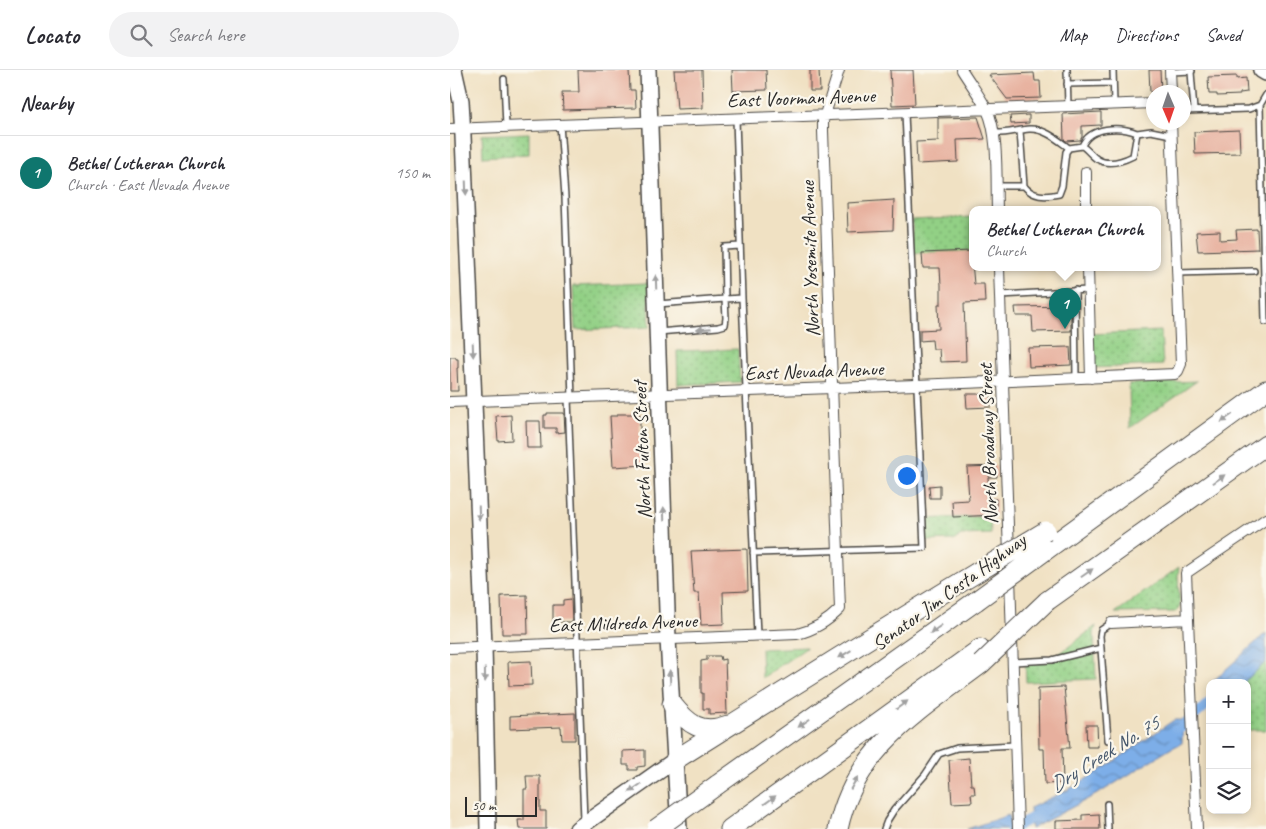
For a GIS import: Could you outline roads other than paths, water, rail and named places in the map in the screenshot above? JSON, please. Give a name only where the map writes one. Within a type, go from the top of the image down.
[{"type":"highway","name":"Senator Jim Costa Highway","points":[[656,829],[976,601],[1266,390]]},
{"type":"highway","points":[[838,829],[846,798],[853,784],[881,745],[980,657],[1047,602],[1266,446]]},
{"type":"highway","points":[[676,760],[800,680],[1046,530],[1133,486]]},
{"type":"highway","points":[[730,829],[980,657]]},
{"type":"highway","points":[[672,704],[692,724],[706,729],[734,723]]},
{"type":"main road","points":[[454,70],[461,101],[457,128],[475,402],[484,646],[488,829]]},
{"type":"main road","name":"North Fulton Street","points":[[648,70],[661,394],[668,639],[679,829]]},
{"type":"main road","points":[[1261,70],[1266,73]]},
{"type":"main road","points":[[580,826],[676,760]]},
{"type":"street","name":"North Yosemite Avenue","points":[[797,634],[810,631],[840,609],[822,131],[825,114],[839,70]]},
{"type":"street","points":[[962,70],[986,109],[993,133],[997,206]]},
{"type":"street","points":[[1170,71],[1170,85]]},
{"type":"street","name":"East Voorman Avenue","points":[[457,128],[1146,103]]},
{"type":"street","points":[[1172,130],[1177,273]]},
{"type":"street","points":[[1086,172],[1086,206]]},
{"type":"street","name":"North Broadway Street","points":[[999,271],[1018,824]]},
{"type":"street","points":[[1088,271],[1090,378]]},
{"type":"street","name":"East Nevada Avenue","points":[[450,402],[1172,374],[1178,372],[1181,364],[1177,273]]},
{"type":"street","points":[[1197,829],[1186,573],[1266,518]]},
{"type":"street","points":[[1111,623],[1188,619]]},
{"type":"street","name":"East Mildreda Avenue","points":[[450,648],[797,634]]},
{"type":"lane","points":[[1067,70],[1068,106]]},
{"type":"lane","points":[[1113,70],[1114,104]]},
{"type":"lane","points":[[1170,71],[1192,71],[1194,110]]},
{"type":"lane","points":[[504,80],[506,127]]},
{"type":"lane","points":[[1067,84],[1114,83]]},
{"type":"lane","points":[[1266,95],[1260,105],[1266,322]]},
{"type":"lane","points":[[1191,110],[1249,110],[1260,105]]},
{"type":"lane","points":[[753,554],[924,548],[905,112]]},
{"type":"lane","points":[[736,118],[756,635]]},
{"type":"lane","points":[[560,124],[565,197],[580,826]]},
{"type":"lane","points":[[993,133],[1032,129],[1048,134],[1069,148],[1082,146]]},
{"type":"lane","points":[[1082,146],[1084,141],[1102,130],[1120,129],[1137,133],[1151,131],[1172,135]]},
{"type":"lane","points":[[1020,131],[1024,186],[1028,191],[1041,196],[1059,194],[1062,186],[1066,152],[1069,148]]},
{"type":"lane","points":[[1082,146],[1099,161],[1123,161],[1133,156],[1137,133]]},
{"type":"lane","points":[[996,186],[1024,186]]},
{"type":"lane","points":[[658,332],[718,327],[725,324],[724,247],[740,246]]},
{"type":"lane","points":[[1177,273],[1254,271]]},
{"type":"lane","points":[[1075,290],[1076,378]]},
{"type":"lane","points":[[1000,295],[1088,290]]},
{"type":"lane","points":[[656,304],[742,298]]},
{"type":"lane","points":[[1108,740],[1101,630],[1111,623]]},
{"type":"lane","points":[[1013,662],[1052,660],[1101,648]]},
{"type":"lane","points":[[884,829],[886,821],[894,810],[925,775],[939,754],[957,748],[1015,745]]},
{"type":"lane","points":[[1107,804],[1108,829]]},
{"type":"water","points":[[1266,633],[1266,662],[1247,679],[1215,679]]},
{"type":"water","points":[[1174,720],[1183,720],[1182,743],[1101,792],[1031,829],[1030,808],[1073,787]]},
{"type":"water","points":[[1009,815],[1010,829],[967,829]]},
{"type":"waterway","name":"Dry Creek No. 75","points":[[1171,734],[1181,728],[1206,706]]},
{"type":"waterway","name":"Dry Creek No. 75","points":[[1011,829],[1041,813]]},
{"type":"place","name":"Bethel Lutheran Church","points":[[1065,329]]}]
